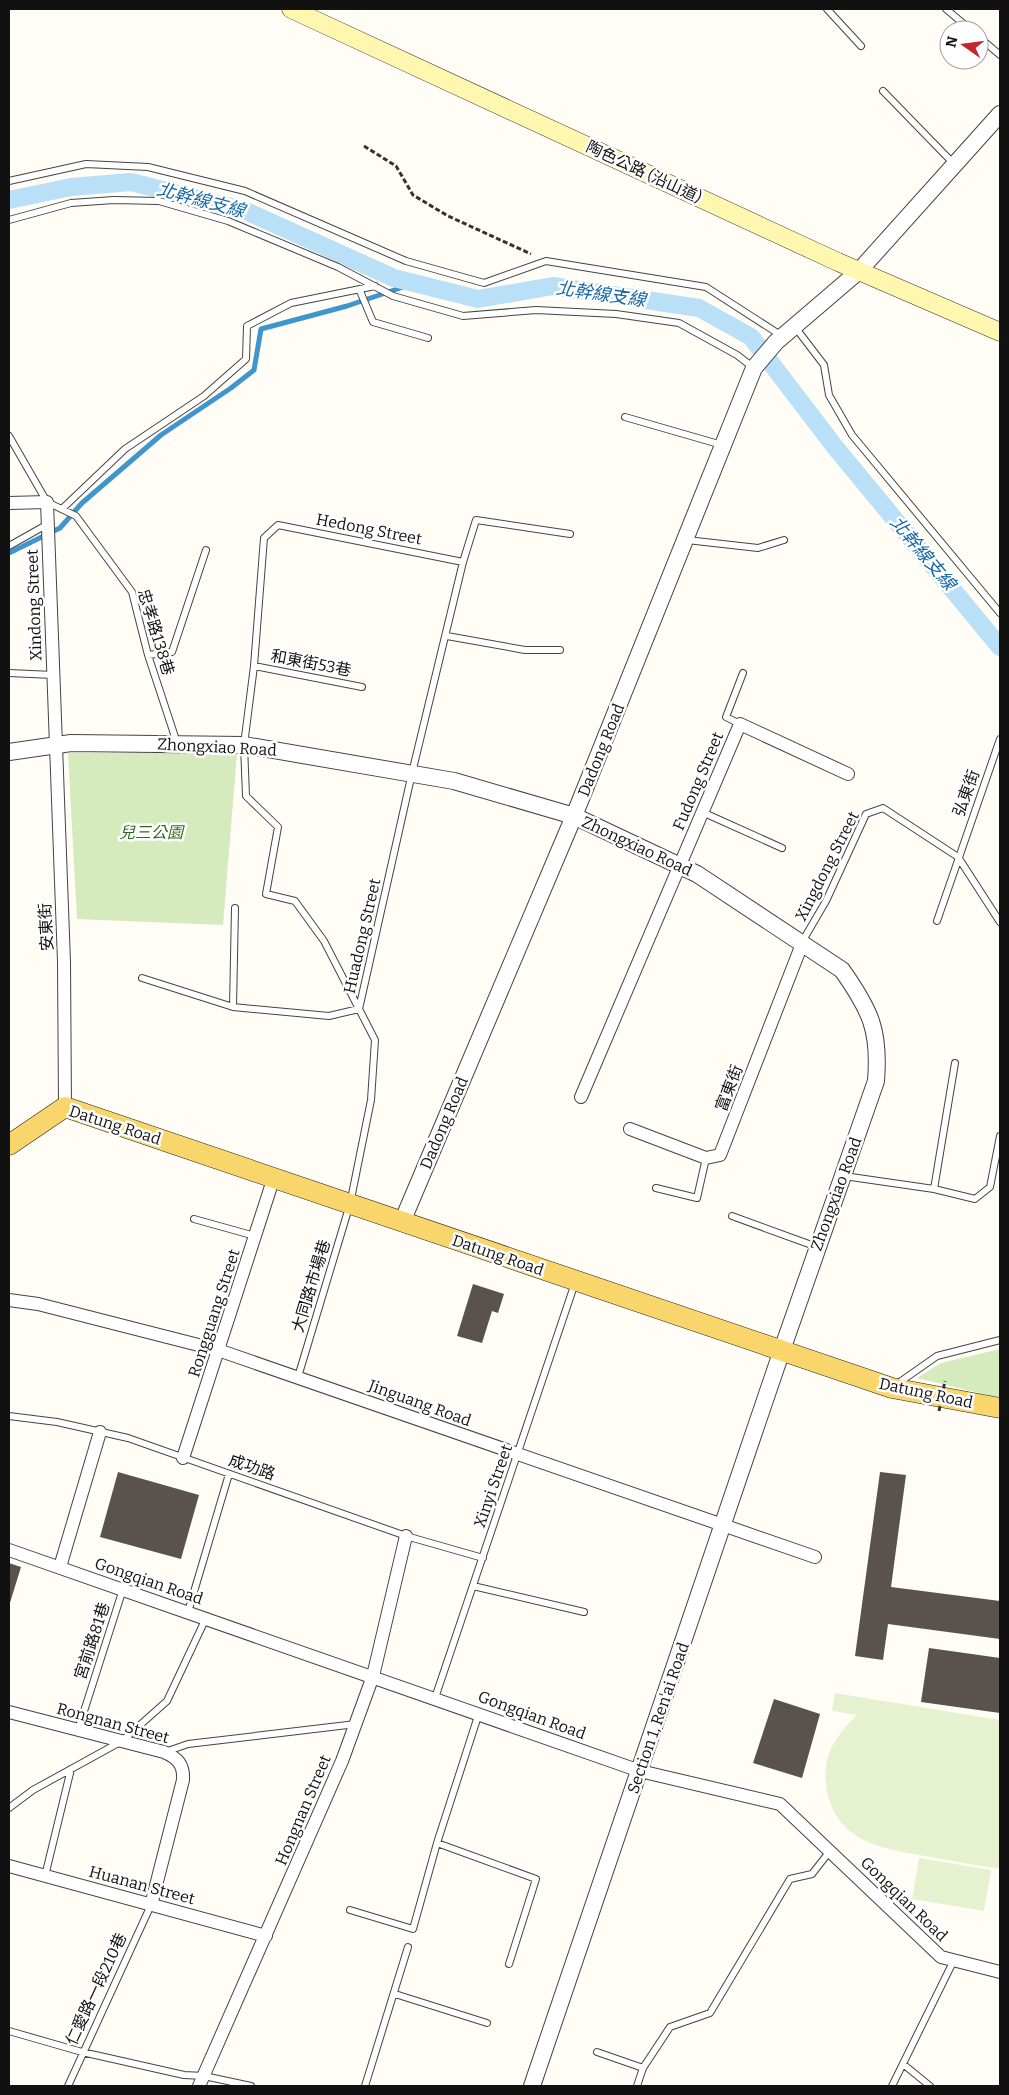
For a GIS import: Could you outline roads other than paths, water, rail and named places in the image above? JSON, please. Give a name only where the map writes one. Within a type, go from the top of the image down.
[{"type":"main road","name":"陶色公路 (沿山道)","points":[[291,9],[859,271],[1000,332]]},
{"type":"main road","name":"Datung Road","points":[[9,1145],[65,1107],[892,1388],[1000,1408]]},
{"type":"street","points":[[757,363],[789,332],[859,271],[1000,114]]},
{"type":"street","name":"Dadong Road","points":[[402,1222],[574,816],[686,540],[722,445],[757,363]]},
{"type":"street","points":[[9,503],[47,502]]},
{"type":"street","name":"Xindong Street","points":[[47,502],[55,745]]},
{"type":"street","name":"Fudong Street","points":[[581,1097],[740,724],[848,774]]},
{"type":"street","name":"Zhongxiao Road","points":[[9,752],[55,745],[177,742],[244,745],[454,780],[574,816],[697,874],[842,970],[858,993],[873,1021],[878,1051],[876,1081],[782,1350]]},
{"type":"street","name":"安東街","points":[[55,745],[64,962],[65,1107]]},
{"type":"street","name":"富東街","points":[[706,1158],[720,1154],[802,944]]},
{"type":"street","points":[[630,1129],[706,1158]]},
{"type":"street","name":"Rongguang Street","points":[[184,1458],[274,1178]]},
{"type":"street","name":"Jinguang Road","points":[[9,1300],[38,1304],[218,1350],[815,1558]]},
{"type":"street","name":"Section 1, Ren'ai Road","points":[[532,2086],[782,1350]]},
{"type":"street","points":[[60,1567],[100,1432]]},
{"type":"street","name":"Hongnan Street","points":[[201,2081],[342,1761],[356,1724],[373,1676],[406,1536]]},
{"type":"street","name":"Gongqian Road","points":[[9,1550],[479,1713],[640,1771],[780,1804],[941,1957],[953,1962],[1000,1972]]},
{"type":"street","name":"Rongnan Street","points":[[9,1712],[164,1752],[180,1762],[184,1771],[183,1780],[151,1905]]},
{"type":"street","name":"Huanan Street","points":[[9,1866],[266,1936]]},
{"type":"lane","points":[[827,9],[861,46]]},
{"type":"lane","points":[[946,9],[959,20]]},
{"type":"lane","points":[[989,46],[1000,55]]},
{"type":"lane","points":[[883,91],[954,164]]},
{"type":"lane","points":[[9,181],[86,164],[148,167],[245,191],[406,260],[484,283],[546,261],[706,287],[789,332],[824,365],[828,395],[852,435],[1000,613]]},
{"type":"lane","points":[[9,220],[71,203],[114,200],[159,201],[228,221],[338,267],[393,296],[463,316],[536,310],[616,314],[679,323],[737,355],[757,363]]},
{"type":"lane","points":[[62,509],[125,449],[204,396],[246,359],[247,326],[290,303],[375,286]]},
{"type":"lane","points":[[360,290],[373,322],[428,338]]},
{"type":"lane","points":[[625,417],[722,445]]},
{"type":"lane","points":[[9,436],[47,502]]},
{"type":"lane","name":"忠孝路138巷","points":[[47,502],[76,516],[132,592],[148,655],[177,742]]},
{"type":"lane","points":[[412,773],[447,636],[463,562],[476,520],[570,534]]},
{"type":"lane","points":[[9,546],[48,524]]},
{"type":"lane","name":"Hedong Street","points":[[360,1009],[324,941],[295,901],[266,894],[278,827],[246,796],[244,745],[254,666],[264,538],[278,526],[463,562]]},
{"type":"lane","points":[[686,540],[758,548],[784,540]]},
{"type":"lane","points":[[148,655],[172,652],[206,550]]},
{"type":"lane","points":[[447,636],[525,650],[560,650]]},
{"type":"lane","name":"和東街53巷","points":[[254,666],[362,687]]},
{"type":"lane","points":[[9,673],[52,675]]},
{"type":"lane","points":[[740,724],[726,717],[743,673]]},
{"type":"lane","name":"弘東街","points":[[937,921],[1000,739]]},
{"type":"lane","name":"Huadong Street","points":[[142,978],[233,1007],[330,1016],[360,1009],[412,773]]},
{"type":"lane","name":"Xingdong Street","points":[[802,944],[826,901],[866,814],[883,808],[958,857]]},
{"type":"lane","points":[[702,812],[782,848]]},
{"type":"lane","points":[[958,857],[1000,922]]},
{"type":"lane","points":[[233,1007],[235,908]]},
{"type":"lane","name":"大同路市場巷","points":[[298,1377],[350,1204],[371,1100],[375,1040],[360,1009]]},
{"type":"lane","points":[[934,1189],[955,1063]]},
{"type":"lane","points":[[843,1176],[934,1189],[975,1199],[990,1187],[1000,1136]]},
{"type":"lane","points":[[656,1188],[697,1198],[706,1158]]},
{"type":"lane","points":[[732,1216],[817,1247]]},
{"type":"lane","points":[[194,1219],[256,1237]]},
{"type":"lane","name":"Xinyi Street","points":[[435,1698],[576,1282]]},
{"type":"lane","points":[[892,1388],[937,1356],[1000,1340]]},
{"type":"lane","name":"成功路","points":[[9,1416],[57,1422],[128,1438],[406,1536],[482,1558]]},
{"type":"lane","points":[[188,1612],[229,1474]]},
{"type":"lane","points":[[473,1586],[584,1612]]},
{"type":"lane","name":"宮前路81巷","points":[[78,1730],[123,1589]]},
{"type":"lane","points":[[9,1808],[33,1790],[122,1741],[167,1701],[206,1618]]},
{"type":"lane","points":[[350,1910],[413,1929],[437,1843],[479,1713]]},
{"type":"lane","points":[[164,1752],[188,1744],[356,1724]]},
{"type":"lane","points":[[45,1876],[71,1769]]},
{"type":"lane","points":[[437,1843],[536,1879],[509,1964]]},
{"type":"lane","points":[[637,2086],[643,2068],[670,2027],[710,2013],[790,1879],[812,1874],[830,1851]]},
{"type":"lane","name":"仁愛路一段210巷","points":[[68,2086],[151,1905]]},
{"type":"lane","points":[[365,2086],[408,1947]]},
{"type":"lane","points":[[892,2086],[953,1962]]},
{"type":"lane","points":[[395,1994],[487,2023]]},
{"type":"lane","points":[[9,2031],[82,2052],[184,2075],[201,2081],[251,2086]]},
{"type":"lane","points":[[597,2052],[643,2068]]},
{"type":"lane","points":[[903,2064],[930,2086]]},
{"type":"waterway","name":"北幹線支線","points":[[9,200],[71,187],[131,182],[246,211],[394,278],[478,299],[553,286],[699,308],[751,337],[835,447],[1000,647]]},
{"type":"waterway","points":[[9,553],[60,528],[82,503],[161,435],[231,388],[254,370],[261,329],[347,306],[415,283]]},
{"type":"park label","name":"兒三公園","points":[[151,832]]}]
